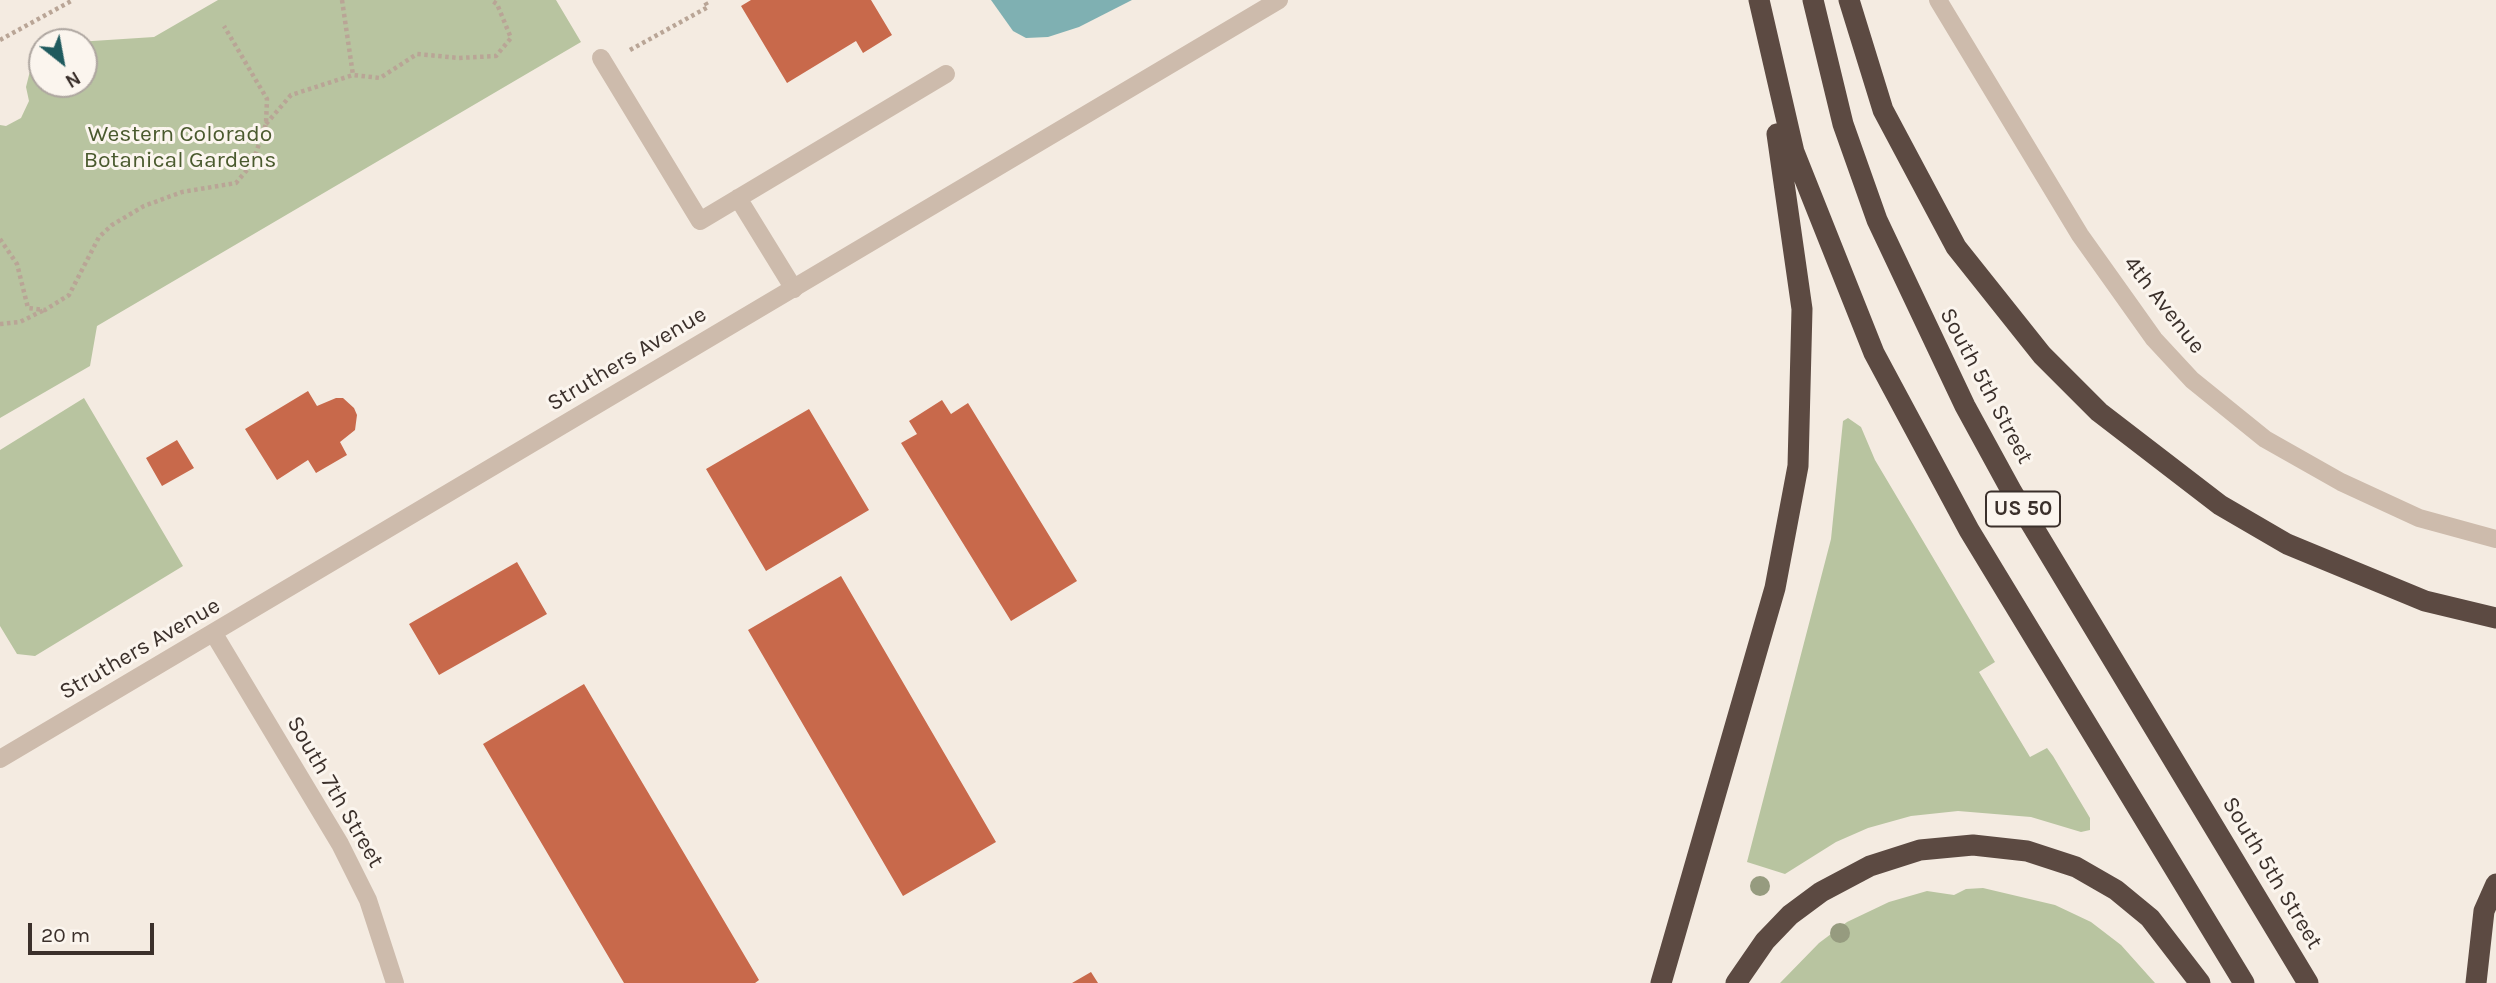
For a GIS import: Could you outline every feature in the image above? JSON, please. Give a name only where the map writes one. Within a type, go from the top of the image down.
[{"type":"highway","points":[[1661,983],[1771,600],[1798,466],[1802,309],[1758,0]]},
{"type":"highway","name":"US 50","points":[[1758,0],[1794,152],[1874,354],[1969,530],[2244,983]]},
{"type":"highway","name":"South 5th Street","points":[[1813,0],[1843,124],[1877,219],[1965,406],[2012,492],[2308,983]]},
{"type":"highway","points":[[1849,0],[1883,110],[1956,247],[2042,355],[2099,412],[2220,505],[2287,544],[2425,601],[2496,618]]},
{"type":"highway","points":[[1736,983],[1765,941],[1790,915],[1821,892],[1870,866],[1920,850],[1973,845],[2027,851],[2076,867],[2116,890],[2150,918],[2200,983]]},
{"type":"highway","points":[[2476,983],[2484,911],[2496,884]]},
{"type":"street","name":"Struthers Avenue","points":[[0,759],[1279,0]]},
{"type":"street","name":"4th Avenue","points":[[1938,0],[2080,235],[2154,339],[2192,380],[2265,439],[2341,482],[2419,518],[2496,539]]},
{"type":"street","points":[[603,61],[700,221],[946,74]]},
{"type":"street","points":[[738,198],[794,289]]},
{"type":"street","name":"South 7th Street","points":[[214,634],[340,844],[368,900],[395,983]]},
{"type":"path","points":[[0,40],[73,0]]},
{"type":"path","points":[[342,0],[340,3],[354,75]]},
{"type":"path","points":[[266,124],[291,95],[354,75],[380,78],[417,54],[459,58],[496,56],[511,38],[497,4],[491,0]]},
{"type":"path","points":[[603,61],[708,7],[704,0]]},
{"type":"path","points":[[0,324],[20,322],[69,295],[99,237],[112,225],[144,206],[182,192],[236,183],[252,164],[266,124],[267,99],[224,26]]},
{"type":"path","points":[[0,239],[17,264],[28,308],[44,310]]},
{"type":"green space","name":"Western Colorado Botanical Gardens","points":[[218,0],[556,0],[581,42],[97,326],[90,366],[0,418],[0,125],[6,126],[21,118],[28,98],[98,98],[98,41],[154,37]]},
{"type":"green space","points":[[84,398],[183,566],[35,656],[17,654],[0,626],[0,450]]},
{"type":"green space","points":[[1848,418],[1861,427],[1875,460],[1995,662],[1979,672],[2030,757],[2047,748],[2053,756],[2090,818],[2090,830],[2081,832],[2031,817],[1958,811],[1911,816],[1868,828],[1836,842],[1785,874],[1747,862],[1831,539],[1843,421]]},
{"type":"green space","points":[[1983,888],[2055,905],[2091,922],[2121,945],[2155,983],[1780,983],[1819,943],[1847,922],[1889,902],[1927,891],[1954,895],[1966,889]]},
{"type":"water","points":[[991,0],[1132,0],[1079,27],[1048,37],[1026,38],[1013,31]]},
{"type":"building","points":[[751,0],[871,0],[892,35],[863,53],[856,41],[787,83],[741,6]]},
{"type":"building","points":[[308,391],[317,406],[343,398],[354,408],[357,415],[355,430],[340,442],[347,455],[316,473],[308,460],[277,480],[245,429]]},
{"type":"building","points":[[942,400],[951,414],[968,403],[1077,581],[1011,621],[901,443],[917,434],[909,421]]},
{"type":"building","points":[[809,409],[869,510],[766,571],[706,469]]},
{"type":"building","points":[[177,440],[194,468],[162,486],[146,458]]},
{"type":"building","points":[[517,562],[547,614],[439,675],[409,624]]},
{"type":"building","points":[[841,576],[996,842],[903,896],[748,630]]},
{"type":"building","points":[[584,684],[759,980],[755,983],[624,983],[483,744]]},
{"type":"building","points":[[1091,972],[1098,983],[1072,983]]}]
